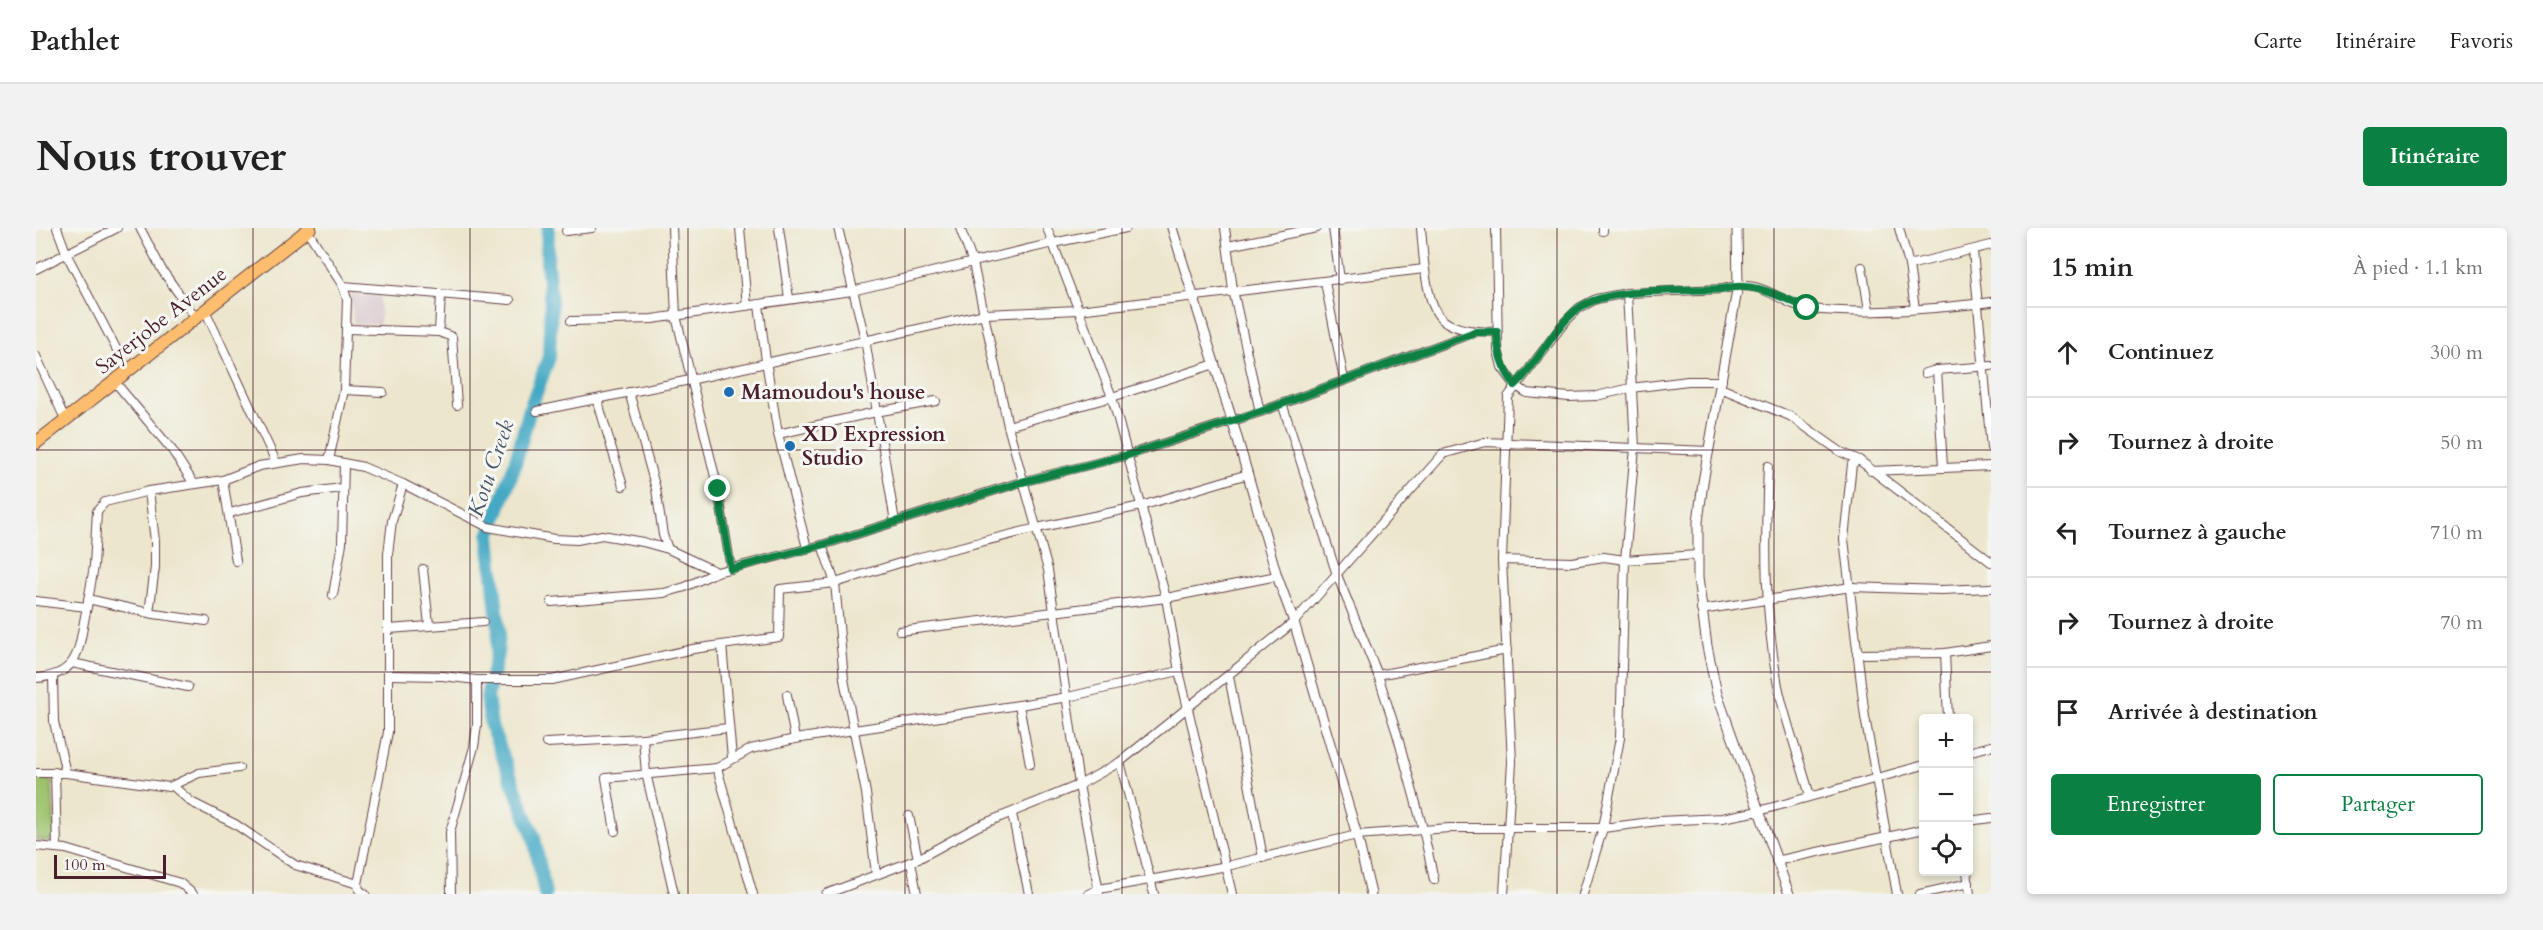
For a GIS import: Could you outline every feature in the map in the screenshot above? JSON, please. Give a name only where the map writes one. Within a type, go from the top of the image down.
[{"type":"main road","name":"Sayerjobe Avenue","points":[[36,443],[309,229]]},
{"type":"street","points":[[57,228],[67,255],[128,372]]},
{"type":"street","points":[[36,269],[117,228]]},
{"type":"street","points":[[140,228],[162,270],[200,314],[276,462]]},
{"type":"street","points":[[566,231],[592,228]]},
{"type":"street","points":[[672,228],[676,316],[718,489],[731,569]]},
{"type":"street","points":[[740,228],[747,306]]},
{"type":"street","points":[[779,228],[789,298]]},
{"type":"street","points":[[838,228],[865,339],[895,522]]},
{"type":"street","points":[[960,228],[974,263],[1008,426],[1048,570],[1079,785],[1099,892]]},
{"type":"street","points":[[1047,228],[1112,397],[1166,598],[1179,671],[1232,894]]},
{"type":"street","points":[[571,321],[652,319],[759,305],[789,298],[852,291],[1126,228]]},
{"type":"street","points":[[1172,228],[1233,420],[1277,576],[1294,622],[1357,835],[1371,894]]},
{"type":"street","points":[[1226,228],[1233,290],[1260,412]]},
{"type":"street","points":[[1228,246],[1317,228]]},
{"type":"street","points":[[1333,228],[1340,280]]},
{"type":"street","points":[[1421,228],[1424,269],[1439,317],[1475,332],[1497,332]]},
{"type":"street","points":[[1496,228],[1498,351],[1502,367],[1515,385],[1527,393],[1569,397],[1596,396],[1631,388],[1688,381],[1721,384],[1790,416],[1841,452],[1859,460],[1991,562]]},
{"type":"street","points":[[1737,228],[1738,285],[1698,522],[1697,555],[1701,610],[1717,694],[1789,894]]},
{"type":"street","points":[[1899,228],[1909,265],[1915,309]]},
{"type":"street","points":[[309,229],[343,286],[347,298],[344,390],[329,460]]},
{"type":"street","points":[[1909,265],[1991,245]]},
{"type":"street","points":[[1973,250],[1988,367],[1991,448]]},
{"type":"street","points":[[1862,267],[1869,310]]},
{"type":"street","points":[[537,411],[690,380],[865,339],[985,314],[1078,309],[1424,269]]},
{"type":"street","points":[[1325,282],[1344,380]]},
{"type":"street","points":[[1504,894],[1512,762],[1502,560],[1508,397],[1515,385],[1529,373],[1564,323],[1579,308],[1596,298],[1627,293],[1723,289],[1738,285],[1755,286],[1807,308],[1915,309],[1991,302]]},
{"type":"street","points":[[343,286],[510,300]]},
{"type":"street","points":[[1583,894],[1603,828],[1620,738],[1625,560],[1635,448],[1627,293]]},
{"type":"street","points":[[439,332],[441,294]]},
{"type":"street","points":[[759,305],[765,362],[778,434],[807,549]]},
{"type":"street","points":[[347,329],[439,332],[452,337],[457,405]]},
{"type":"street","points":[[551,602],[664,593],[717,572],[822,545],[1022,482],[1128,455],[1260,412],[1475,332]]},
{"type":"street","points":[[36,356],[65,419]]},
{"type":"street","points":[[1008,426],[1112,397],[1215,364]]},
{"type":"street","points":[[1925,373],[1937,370],[1988,367]]},
{"type":"street","points":[[1937,370],[1943,467]]},
{"type":"street","points":[[115,382],[172,450],[194,484]]},
{"type":"street","points":[[344,390],[383,392]]},
{"type":"street","points":[[629,392],[656,489],[663,535],[668,549]]},
{"type":"street","points":[[597,399],[623,486]]},
{"type":"street","points":[[778,434],[936,401]]},
{"type":"street","points":[[1282,403],[1337,574],[1378,675],[1423,829],[1434,880]]},
{"type":"street","points":[[826,894],[915,861],[978,826],[1079,785],[1119,762],[1294,622],[1443,454],[1485,442],[1709,451]]},
{"type":"street","points":[[36,678],[53,677],[70,667],[72,663],[87,603],[98,507],[105,502],[148,491],[223,480],[276,462],[304,459],[329,460],[363,467],[403,484],[491,528],[567,540],[613,536],[668,549],[717,572]]},
{"type":"street","points":[[1859,460],[1852,464],[1844,539],[1857,654],[1896,894]]},
{"type":"street","points":[[333,595],[342,543],[344,463]]},
{"type":"street","points":[[1768,466],[1765,528],[1767,600],[1779,688],[1810,796]]},
{"type":"street","points":[[1871,471],[1991,466]]},
{"type":"street","points":[[389,675],[536,682],[722,645],[779,637],[780,589],[835,583],[916,558],[1037,528],[1141,506],[1248,474]]},
{"type":"street","points":[[223,480],[236,561]]},
{"type":"street","points":[[365,894],[359,891],[358,884],[386,750],[390,533],[403,484]]},
{"type":"street","points":[[230,513],[302,493],[342,488]]},
{"type":"street","points":[[148,491],[155,559],[149,613]]},
{"type":"street","points":[[822,545],[835,583],[844,679],[866,793],[876,874]]},
{"type":"street","points":[[1502,560],[1572,562],[1604,557],[1625,560],[1697,555]]},
{"type":"street","points":[[423,569],[429,625]]},
{"type":"street","points":[[900,631],[1166,598],[1277,576]]},
{"type":"street","points":[[1701,610],[1851,587],[1941,590],[1991,588]]},
{"type":"street","points":[[36,602],[87,603],[206,621]]},
{"type":"street","points":[[389,629],[483,622]]},
{"type":"street","points":[[722,645],[732,758]]},
{"type":"street","points":[[1857,654],[1945,653],[1991,646]]},
{"type":"street","points":[[1378,675],[1507,650]]},
{"type":"street","points":[[1945,653],[1948,714]]},
{"type":"street","points":[[72,663],[188,687]]},
{"type":"street","points":[[615,831],[606,778],[717,768],[751,749],[795,739],[1068,697],[1179,671]]},
{"type":"street","points":[[1229,676],[1263,858]]},
{"type":"street","points":[[53,677],[54,723],[66,773]]},
{"type":"street","points":[[452,894],[450,832],[474,747],[477,725],[477,680]]},
{"type":"street","points":[[787,695],[795,739]]},
{"type":"street","points":[[1019,705],[1030,764]]},
{"type":"street","points":[[546,743],[643,738],[728,728]]},
{"type":"street","points":[[643,738],[646,773],[674,894]]},
{"type":"street","points":[[1973,751],[1991,746]]},
{"type":"street","points":[[1119,762],[1154,894]]},
{"type":"street","points":[[1088,894],[1227,866],[1357,835],[1423,829],[1603,828],[1659,820],[1722,818],[1759,811],[1919,766]]},
{"type":"street","points":[[36,772],[66,773],[173,786],[199,773],[239,768]]},
{"type":"street","points":[[717,768],[753,894]]},
{"type":"street","points":[[55,772],[57,848]]},
{"type":"street","points":[[173,786],[191,802],[235,824],[295,865],[358,884]]},
{"type":"street","points":[[1012,814],[1029,894]]},
{"type":"street","points":[[909,816],[917,894]]},
{"type":"street","points":[[1973,820],[1991,818]]},
{"type":"street","points":[[1776,861],[1919,830]]},
{"type":"street","points":[[36,846],[57,848],[180,883],[194,894]]},
{"type":"street","points":[[1968,876],[1970,894]]},
{"type":"street","points":[[1920,894],[1969,883]]},
{"type":"shaded area","points":[[350,294],[380,296],[380,325],[354,324]]},
{"type":"green space","points":[[36,775],[52,782],[55,835],[51,841],[36,840]]},
{"type":"waterway","name":"Kotu Creek","points":[[545,894],[534,837],[491,726],[487,697],[497,654],[499,632],[489,536],[549,357],[551,303],[547,263],[548,228]]},
{"type":"place","name":"Mamoudou's house","points":[[729,392]]},
{"type":"place","name":"XD Expression Studio","points":[[790,446]]},
{"type":"route","points":[[718,489],[731,569],[822,545],[1022,482],[1128,455],[1260,412],[1475,332],[1497,332],[1502,367],[1515,385],[1529,373],[1564,323],[1579,308],[1596,298],[1627,293],[1723,289],[1738,285],[1755,286],[1807,308]]}]
